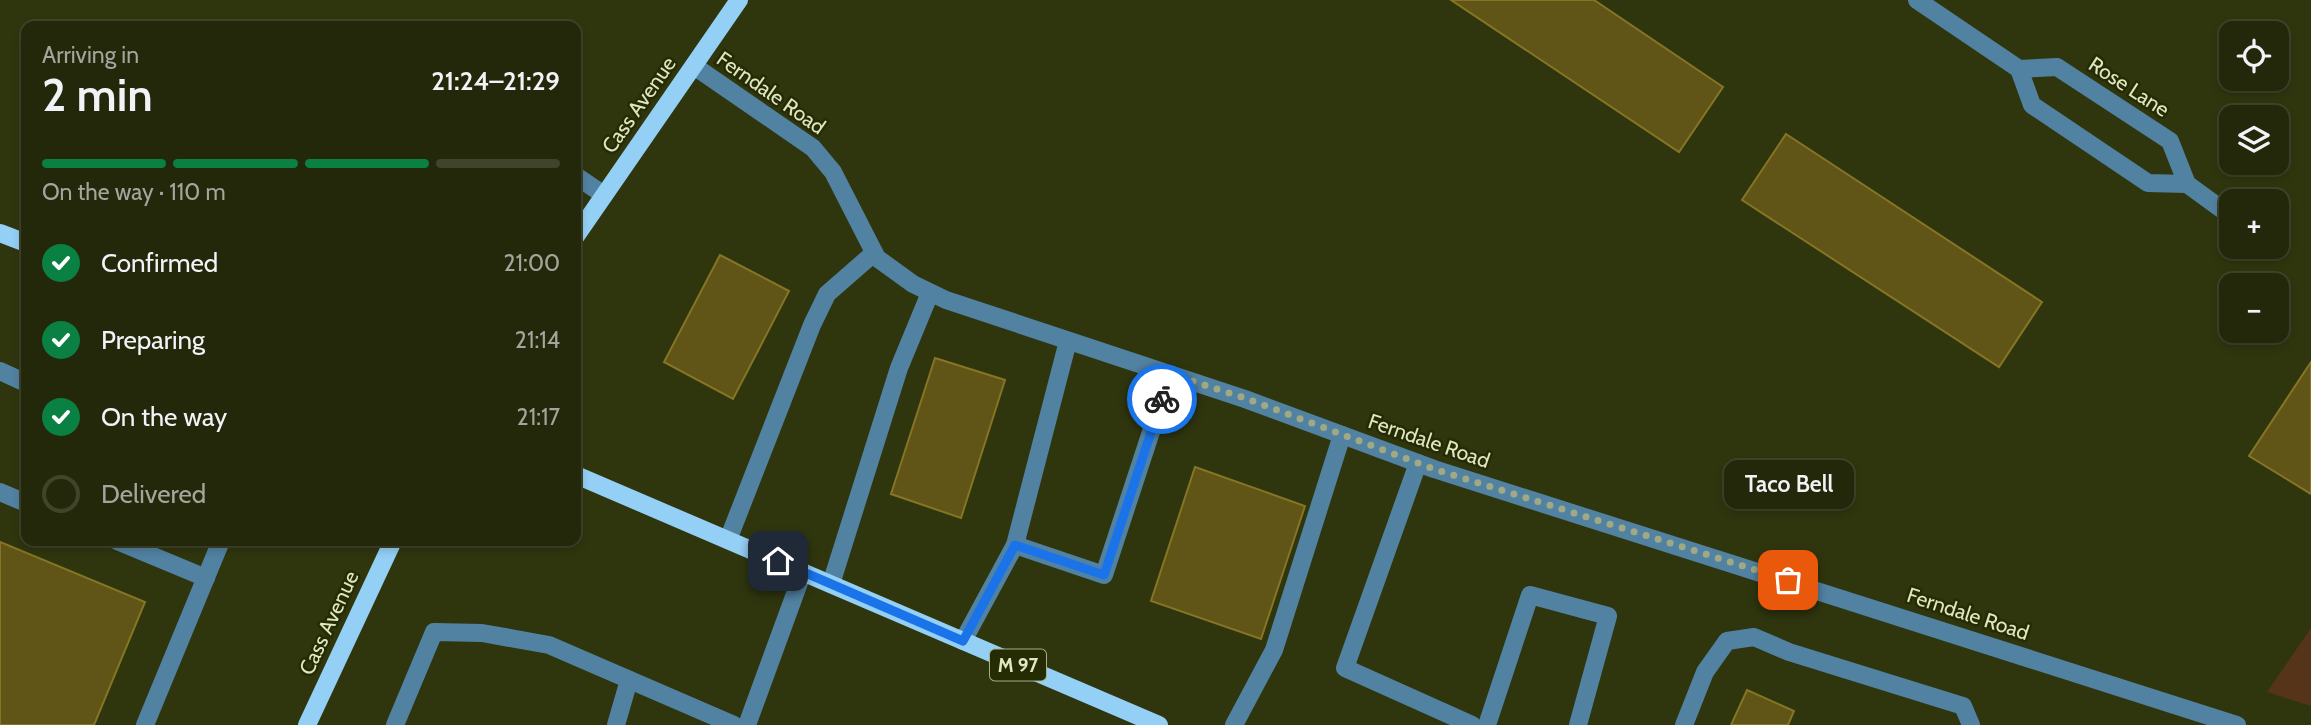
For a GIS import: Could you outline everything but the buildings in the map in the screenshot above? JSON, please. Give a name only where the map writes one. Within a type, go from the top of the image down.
[{"type":"main road","name":"Cass Avenue","points":[[581,229],[739,0]]},
{"type":"main road","points":[[0,233],[21,241]]},
{"type":"main road","name":"M 97","points":[[581,477],[1157,725]]},
{"type":"main road","name":"Cass Avenue","points":[[307,725],[391,546]]},
{"type":"street","points":[[1917,0],[2019,69],[2032,106],[2148,183],[2187,184],[2219,207]]},
{"type":"street","name":"Ferndale Road","points":[[694,66],[813,148],[832,173],[874,253],[913,285],[930,293],[1170,374],[1418,463],[2237,725]]},
{"type":"street","name":"Rose Lane","points":[[2019,69],[2057,67],[2170,141],[2187,184]]},
{"type":"street","points":[[581,179],[604,195]]},
{"type":"street","points":[[729,540],[812,325],[827,294],[874,253]]},
{"type":"street","points":[[831,584],[899,368],[930,293]]},
{"type":"street","points":[[963,641],[1015,545],[1068,341]]},
{"type":"street","points":[[0,371],[21,381]]},
{"type":"street","points":[[1015,545],[1104,575],[1170,374]]},
{"type":"street","points":[[1234,725],[1275,650],[1342,435]]},
{"type":"street","points":[[1418,463],[1345,668],[1472,725]]},
{"type":"street","points":[[0,492],[21,501]]},
{"type":"street","points":[[129,546],[206,578]]},
{"type":"street","points":[[145,725],[219,546]]},
{"type":"street","points":[[747,725],[803,572]]},
{"type":"street","points":[[1487,725],[1530,595],[1608,617],[1578,725]]},
{"type":"street","points":[[394,725],[434,632],[482,632],[549,645],[734,725]]},
{"type":"street","points":[[1684,725],[1705,672],[1727,641],[1754,637],[1789,652],[1963,706],[1970,725]]},
{"type":"street","points":[[616,725],[629,680]]},
{"type":"shaded area","points":[[2311,628],[2311,706],[2267,692]]},
{"type":"way so far","points":[[1162,399],[1170,374],[1245,398],[1434,469],[1788,580]]},
{"type":"place","name":"Taco Bell","points":[[1788,580]]},
{"type":"route","points":[[778,561],[963,641],[1015,545],[1104,575],[1162,399]]}]
